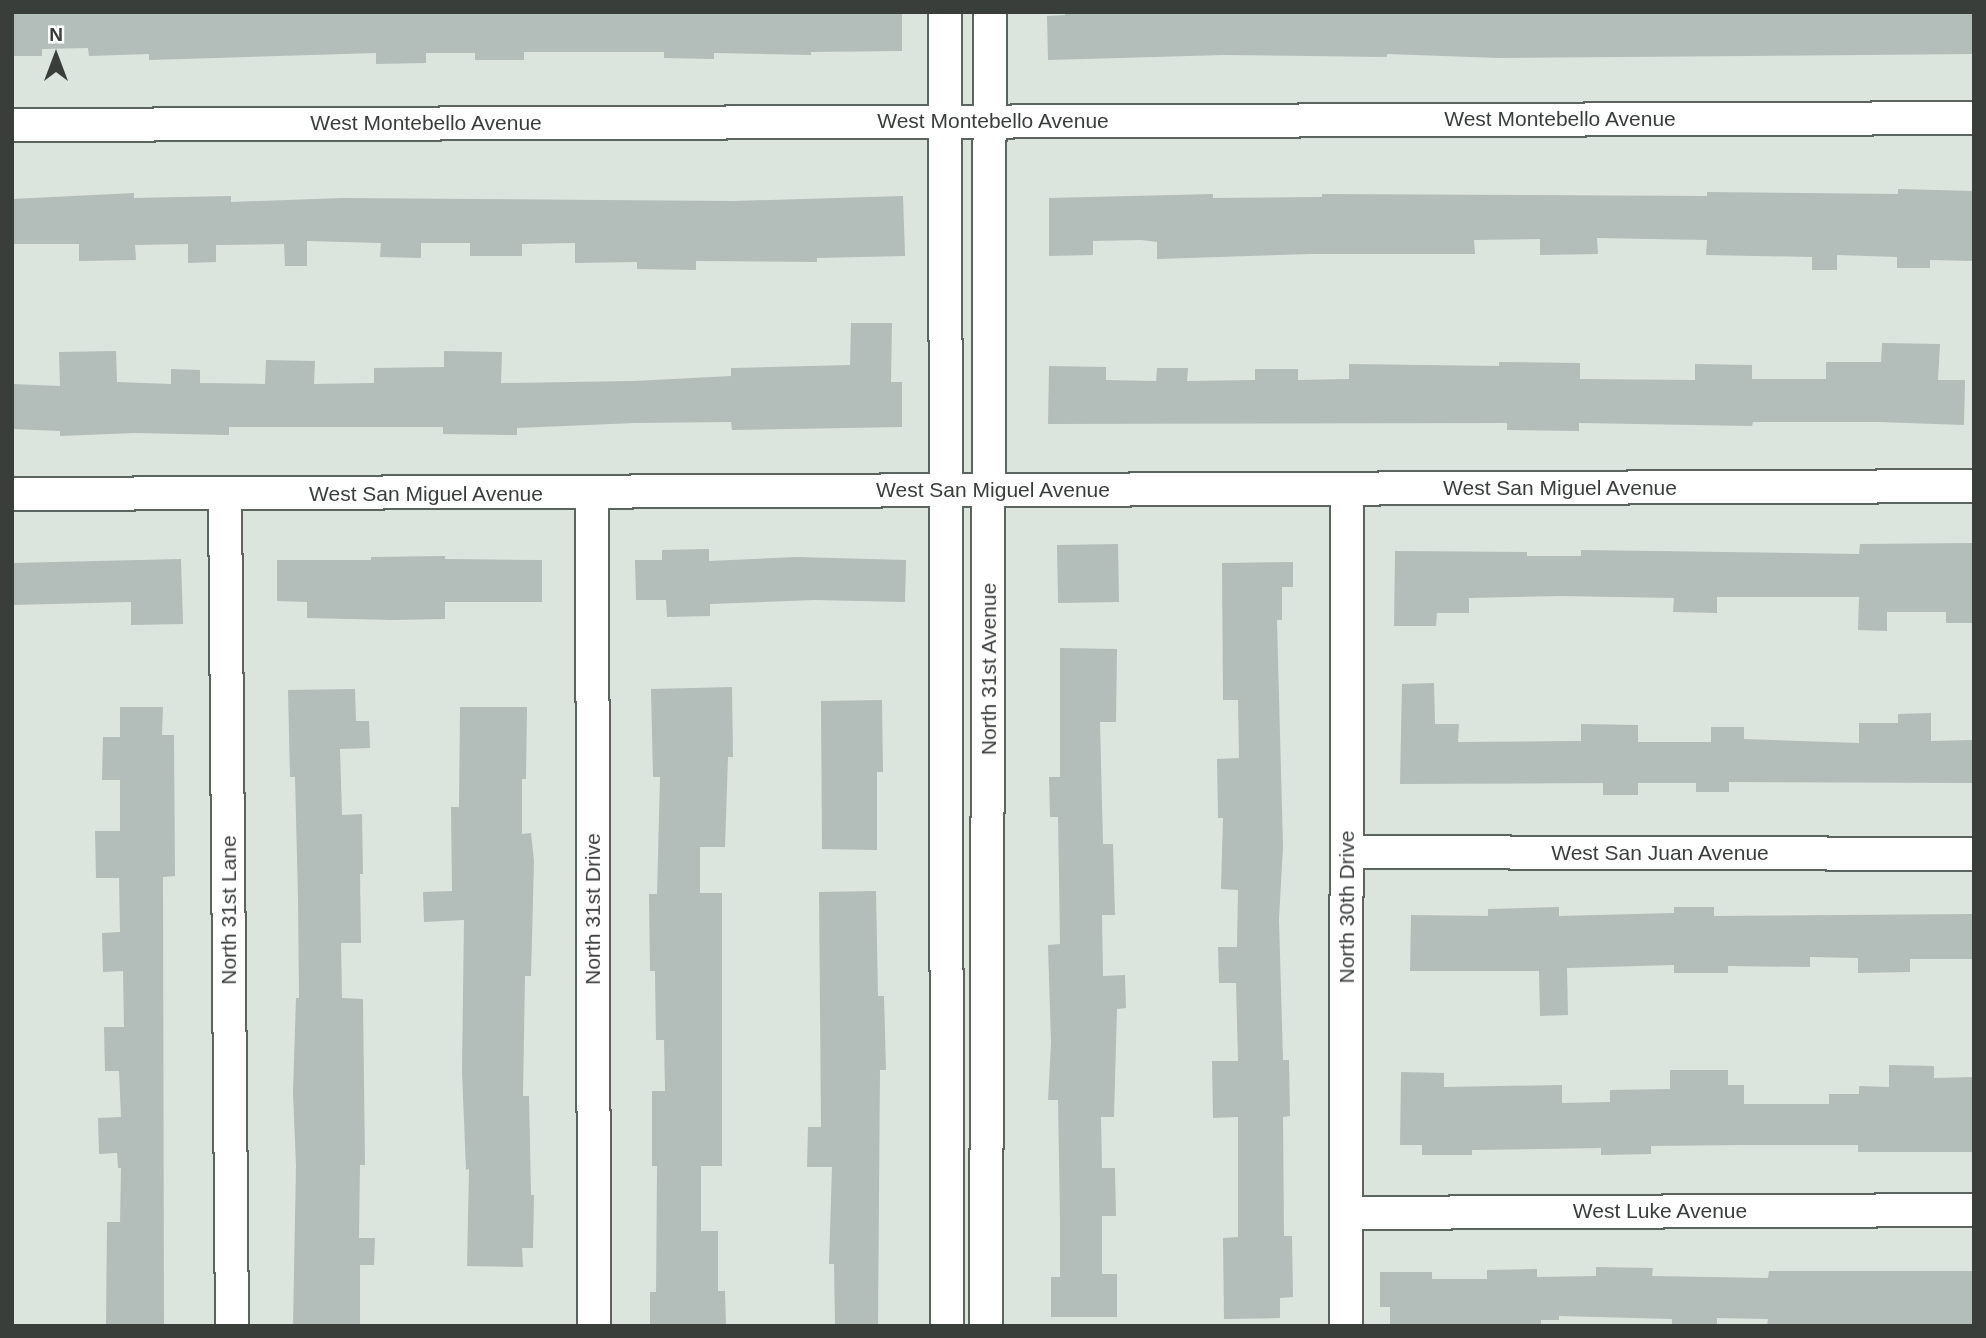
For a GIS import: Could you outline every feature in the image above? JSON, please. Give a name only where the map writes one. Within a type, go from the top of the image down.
[{"type":"street","name":"North 31st Avenue","points":[[945,12],[947,1326]]},
{"type":"street","name":"North 31st Avenue","points":[[986,1326],[991,489],[990,12]]},
{"type":"street","name":"West Montebello Avenue","points":[[12,125],[1974,118]]},
{"type":"street","name":"West San Miguel Avenue","points":[[12,494],[1974,486]]},
{"type":"street","name":"North 30th Drive","points":[[1346,1326],[1348,489]]},
{"type":"street","name":"North 31st Drive","points":[[592,493],[594,1326]]},
{"type":"street","name":"North 31st Lane","points":[[225,494],[232,1326]]},
{"type":"street","name":"West San Juan Avenue","points":[[1347,852],[1974,854]]},
{"type":"street","points":[[947,1002],[986,1002]]},
{"type":"street","name":"West Luke Avenue","points":[[1347,1213],[1974,1210]]},
{"type":"building","points":[[12,12],[902,12],[902,51],[811,52],[811,55],[714,53],[714,59],[664,58],[664,52],[524,52],[524,60],[475,60],[475,53],[426,53],[426,63],[376,64],[376,53],[149,60],[149,54],[89,56],[88,48],[42,49],[42,56],[12,56]]},
{"type":"building","points":[[1065,12],[1974,12],[1974,54],[1499,58],[1387,54],[1387,57],[1224,55],[1048,60],[1047,16],[1065,15]]},
{"type":"building","points":[[1898,189],[1974,191],[1974,261],[1930,260],[1930,268],[1897,268],[1897,257],[1837,255],[1837,270],[1812,270],[1812,257],[1706,255],[1707,240],[1597,238],[1598,254],[1540,255],[1540,239],[1474,240],[1475,254],[1310,254],[1157,259],[1157,242],[1141,240],[1093,241],[1093,255],[1049,256],[1049,198],[1213,194],[1213,198],[1322,197],[1322,194],[1898,194]]},
{"type":"building","points":[[134,193],[134,198],[231,196],[231,202],[342,198],[733,201],[903,196],[905,256],[817,258],[817,262],[696,261],[696,270],[637,269],[637,262],[575,263],[575,243],[522,244],[522,256],[470,256],[470,243],[421,243],[421,258],[380,257],[381,243],[307,241],[307,266],[285,266],[284,244],[216,245],[216,262],[188,263],[188,244],[135,245],[136,260],[79,261],[79,244],[12,244],[12,199]]},
{"type":"building","points":[[851,323],[892,323],[891,382],[902,382],[902,427],[732,430],[731,422],[635,423],[517,428],[517,435],[443,434],[443,427],[229,427],[229,435],[135,433],[60,436],[60,431],[12,429],[12,384],[60,386],[59,352],[116,351],[117,382],[171,384],[171,369],[200,370],[200,383],[265,384],[266,360],[315,361],[314,384],[374,383],[374,368],[444,367],[444,351],[502,352],[501,383],[634,381],[731,376],[731,368],[850,365]]},
{"type":"building","points":[[1882,343],[1940,344],[1938,380],[1965,380],[1964,425],[1879,422],[1753,422],[1752,426],[1579,423],[1579,431],[1507,430],[1507,423],[1048,424],[1049,366],[1106,367],[1106,380],[1156,381],[1157,368],[1188,368],[1187,381],[1255,380],[1255,369],[1298,369],[1298,380],[1349,379],[1349,364],[1499,366],[1499,362],[1580,363],[1580,379],[1695,380],[1695,364],[1752,365],[1752,379],[1826,379],[1826,362],[1881,362]]},
{"type":"building","points":[[1974,543],[1974,623],[1946,623],[1946,612],[1887,612],[1887,631],[1858,630],[1859,597],[1717,597],[1717,613],[1673,612],[1674,598],[1561,596],[1469,598],[1469,613],[1437,613],[1436,626],[1394,626],[1395,551],[1527,552],[1527,556],[1581,556],[1581,550],[1859,554],[1860,544]]},
{"type":"building","points":[[1118,544],[1119,602],[1058,603],[1057,545]]},
{"type":"building","points":[[709,549],[709,561],[797,557],[906,560],[905,602],[815,600],[710,604],[710,616],[667,617],[666,600],[636,600],[635,560],[662,560],[662,550]]},
{"type":"building","points":[[445,556],[445,559],[542,560],[542,602],[445,602],[445,619],[392,620],[307,618],[307,602],[277,601],[277,560],[371,560],[371,557]]},
{"type":"building","points":[[181,559],[183,624],[131,625],[131,602],[12,605],[12,563]]},
{"type":"building","points":[[1293,562],[1293,587],[1282,587],[1282,620],[1277,620],[1283,847],[1279,919],[1283,1060],[1289,1060],[1290,1116],[1283,1117],[1284,1236],[1292,1236],[1293,1297],[1280,1298],[1280,1318],[1224,1319],[1223,1238],[1238,1237],[1238,1117],[1213,1118],[1212,1061],[1238,1061],[1236,983],[1219,983],[1218,947],[1237,947],[1238,890],[1221,889],[1223,818],[1218,818],[1217,759],[1239,758],[1238,700],[1223,700],[1222,563]]},
{"type":"building","points":[[1060,648],[1117,649],[1116,722],[1100,722],[1103,844],[1113,844],[1115,915],[1102,915],[1103,976],[1125,975],[1126,1008],[1117,1009],[1114,1117],[1101,1117],[1102,1168],[1115,1168],[1116,1216],[1102,1216],[1102,1274],[1117,1274],[1117,1317],[1051,1317],[1051,1277],[1060,1277],[1060,1222],[1058,1100],[1048,1100],[1051,1043],[1048,945],[1060,944],[1058,817],[1050,817],[1049,777],[1060,777]]},
{"type":"building","points":[[1434,683],[1435,724],[1459,724],[1458,742],[1581,741],[1581,724],[1638,725],[1638,742],[1711,742],[1711,727],[1744,727],[1744,739],[1859,743],[1859,723],[1898,723],[1898,714],[1931,713],[1931,741],[1974,740],[1974,783],[1729,782],[1729,792],[1696,792],[1696,783],[1638,783],[1638,795],[1603,795],[1603,783],[1400,784],[1402,684]]},
{"type":"building","points":[[732,687],[733,757],[728,757],[725,847],[700,847],[700,893],[722,893],[722,1166],[701,1166],[701,1231],[718,1231],[718,1291],[725,1291],[726,1326],[650,1326],[650,1292],[656,1292],[657,1166],[652,1166],[652,1091],[665,1091],[664,1040],[656,1040],[655,971],[650,971],[649,894],[657,894],[660,777],[653,777],[651,689]]},
{"type":"building","points":[[355,689],[356,721],[369,721],[370,748],[340,749],[342,815],[362,814],[363,874],[360,874],[361,943],[341,943],[342,998],[363,999],[365,1165],[360,1165],[359,1238],[375,1238],[374,1265],[360,1265],[360,1326],[293,1326],[296,1166],[293,1093],[296,998],[299,998],[295,777],[290,777],[288,690]]},
{"type":"building","points":[[882,700],[883,772],[877,772],[877,850],[822,849],[821,701]]},
{"type":"building","points":[[120,707],[163,707],[162,735],[174,735],[175,876],[163,877],[164,1326],[106,1326],[107,1222],[120,1222],[121,1168],[118,1168],[117,1153],[99,1154],[98,1118],[121,1117],[119,1071],[105,1071],[104,1027],[124,1027],[123,971],[103,972],[102,933],[120,932],[119,878],[96,878],[95,831],[120,831],[120,780],[102,780],[103,737],[120,737]]},
{"type":"building","points":[[460,707],[527,707],[526,779],[522,779],[522,834],[531,833],[534,861],[531,976],[525,976],[523,1096],[529,1096],[531,1195],[534,1195],[533,1248],[522,1248],[523,1267],[467,1266],[469,1169],[466,1170],[462,1072],[464,920],[424,922],[423,892],[452,891],[451,807],[459,807]]},
{"type":"building","points":[[876,891],[878,996],[884,996],[886,1070],[880,1070],[878,1326],[835,1326],[834,1264],[829,1264],[832,1167],[807,1167],[808,1127],[821,1127],[819,892]]},
{"type":"building","points":[[1559,907],[1559,916],[1674,913],[1674,907],[1714,907],[1714,916],[1974,914],[1974,959],[1910,959],[1910,972],[1858,973],[1858,958],[1810,957],[1810,967],[1728,966],[1728,973],[1674,973],[1674,965],[1567,968],[1568,1015],[1540,1016],[1539,971],[1410,971],[1411,915],[1488,916],[1488,909]]},
{"type":"building","points":[[1889,1065],[1934,1066],[1934,1078],[1974,1077],[1974,1152],[1858,1152],[1858,1145],[1744,1145],[1651,1146],[1651,1154],[1601,1155],[1601,1148],[1472,1150],[1472,1155],[1422,1155],[1422,1145],[1400,1145],[1401,1072],[1444,1073],[1444,1087],[1562,1085],[1562,1103],[1610,1102],[1610,1090],[1670,1089],[1670,1070],[1728,1070],[1728,1085],[1744,1085],[1744,1104],[1829,1104],[1829,1094],[1859,1094],[1859,1086],[1889,1087]]},
{"type":"building","points":[[1596,1267],[1653,1268],[1652,1276],[1768,1278],[1769,1271],[1974,1271],[1974,1326],[1767,1326],[1768,1319],[1717,1318],[1717,1326],[1672,1326],[1672,1319],[1559,1316],[1559,1320],[1541,1320],[1541,1326],[1390,1326],[1390,1307],[1380,1307],[1380,1272],[1432,1272],[1432,1279],[1487,1279],[1487,1270],[1537,1269],[1537,1277],[1596,1276]]}]
